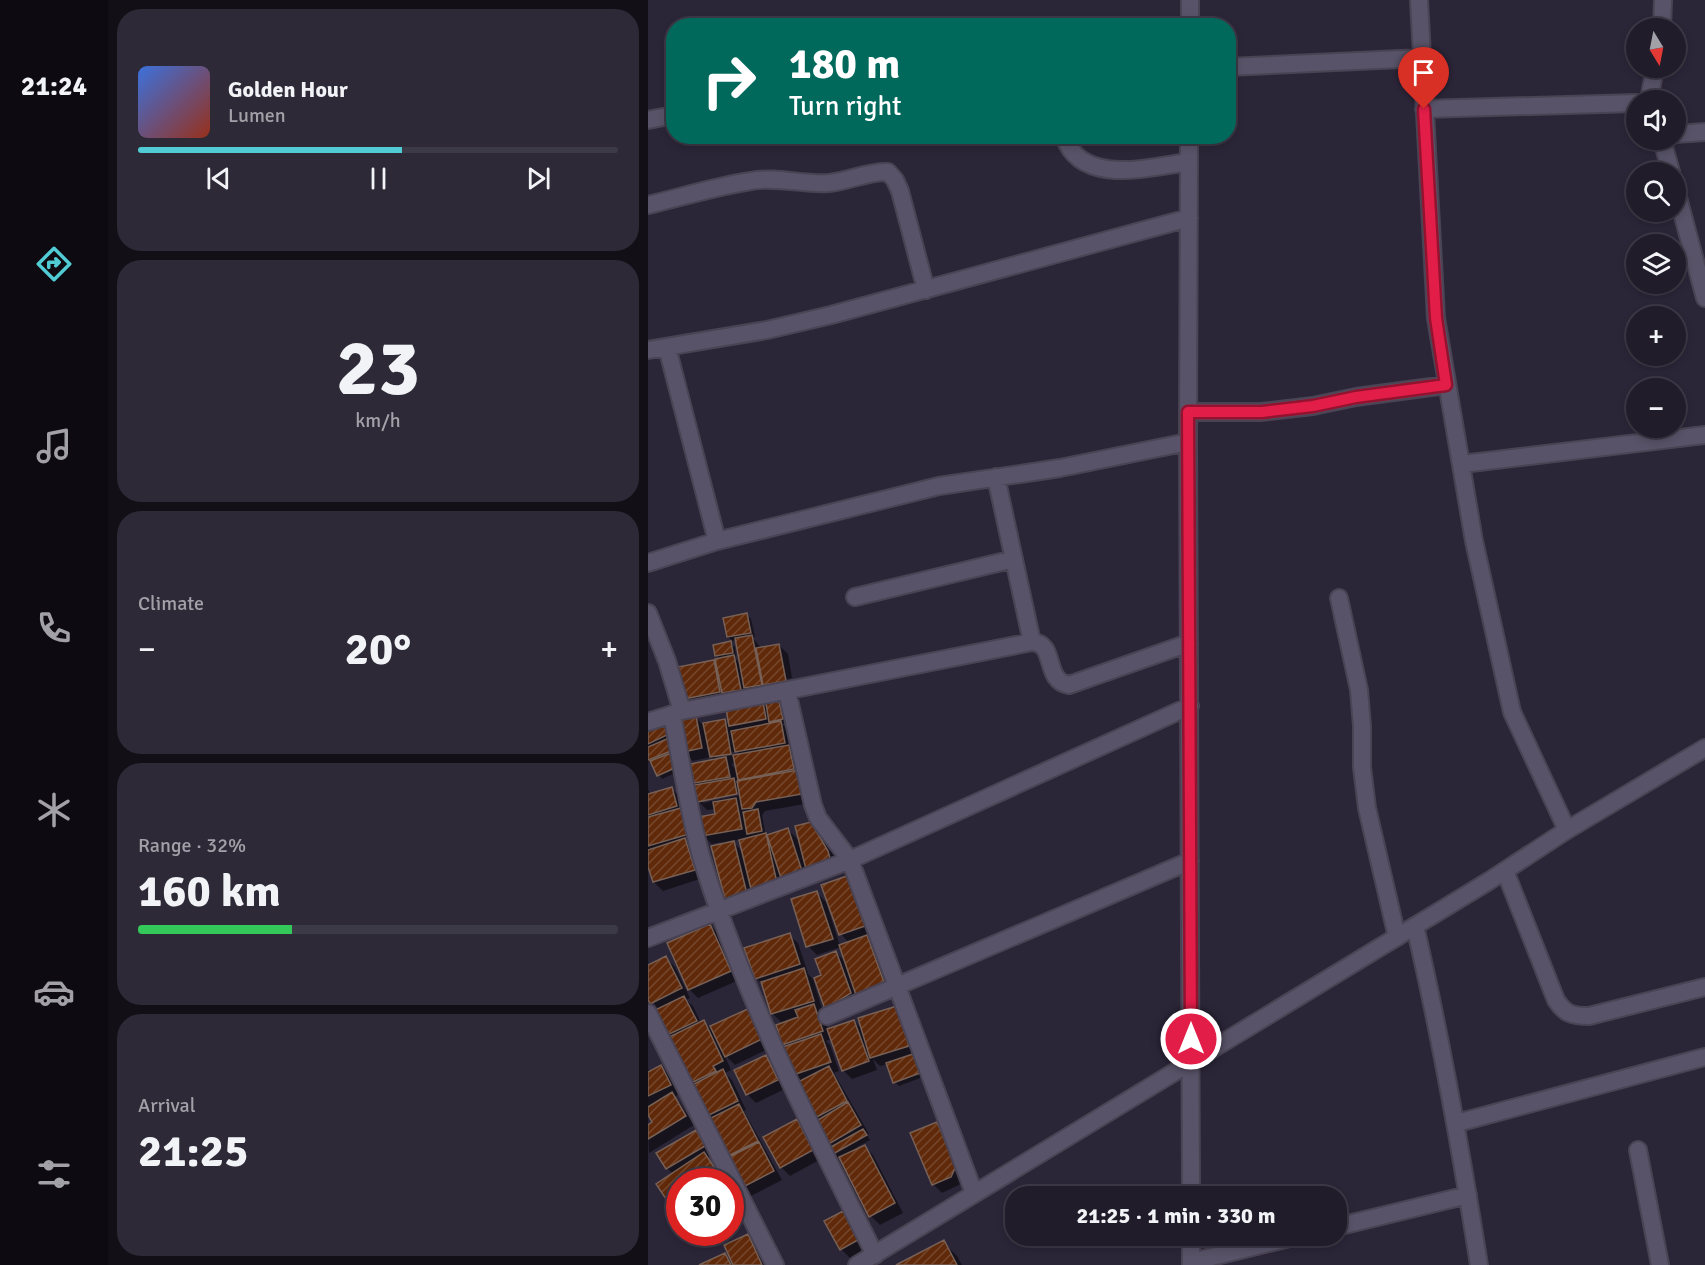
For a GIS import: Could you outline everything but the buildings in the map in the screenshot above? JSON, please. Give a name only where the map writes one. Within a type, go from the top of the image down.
[{"type":"street","points":[[1190,0],[1190,18]]},
{"type":"street","points":[[1419,0],[1436,318],[1446,385],[1474,541],[1512,712],[1567,830]]},
{"type":"street","points":[[1662,18],[1663,0]]},
{"type":"street","points":[[1236,68],[1423,58]]},
{"type":"street","points":[[1424,109],[1626,103]]},
{"type":"street","points":[[648,120],[666,117]]},
{"type":"street","points":[[1686,133],[1705,132]]},
{"type":"street","points":[[1069,144],[1077,157],[1092,166],[1119,171],[1189,162]]},
{"type":"street","points":[[1190,144],[1188,441],[1191,1186]]},
{"type":"street","points":[[648,205],[752,180],[833,183],[877,171],[888,172],[900,191],[927,290]]},
{"type":"street","points":[[648,350],[767,330],[927,290],[1189,218]]},
{"type":"street","points":[[1685,222],[1705,298]]},
{"type":"street","points":[[667,347],[717,541]]},
{"type":"street","points":[[1188,412],[1262,412],[1446,385]]},
{"type":"street","points":[[1462,465],[1705,435]]},
{"type":"street","points":[[648,563],[717,541],[939,486],[1060,468],[1188,441]]},
{"type":"street","points":[[996,477],[1032,642]]},
{"type":"street","points":[[855,597],[1014,559]]},
{"type":"street","points":[[1339,598],[1359,690],[1362,767],[1368,808],[1397,937]]},
{"type":"street","points":[[648,613],[667,661],[677,712],[688,802],[701,854],[719,910],[758,1009],[806,1119],[875,1255]]},
{"type":"street","points":[[648,722],[677,712],[1032,642],[1039,642],[1043,646],[1056,679],[1062,684],[1069,685],[1189,643]]},
{"type":"street","points":[[787,691],[813,806],[818,818],[850,860],[974,1193]]},
{"type":"street","points":[[648,938],[850,860],[1190,706]]},
{"type":"street","points":[[857,1265],[1505,871],[1567,830],[1704,752]]},
{"type":"street","points":[[827,1016],[1190,861]]},
{"type":"street","points":[[1505,871],[1556,1000],[1564,1012],[1574,1016],[1589,1016],[1705,987]]},
{"type":"street","points":[[1415,926],[1456,1123],[1479,1265]]},
{"type":"street","points":[[648,1014],[775,1265]]},
{"type":"street","points":[[1456,1123],[1705,1057]]},
{"type":"street","points":[[1638,1150],[1660,1265]]},
{"type":"street","points":[[1347,1224],[1468,1195]]},
{"type":"street","points":[[1191,1246],[1191,1263],[1258,1246]]},
{"type":"route","points":[[1191,1039],[1188,412],[1262,412],[1446,385],[1436,318],[1424,109]]}]
